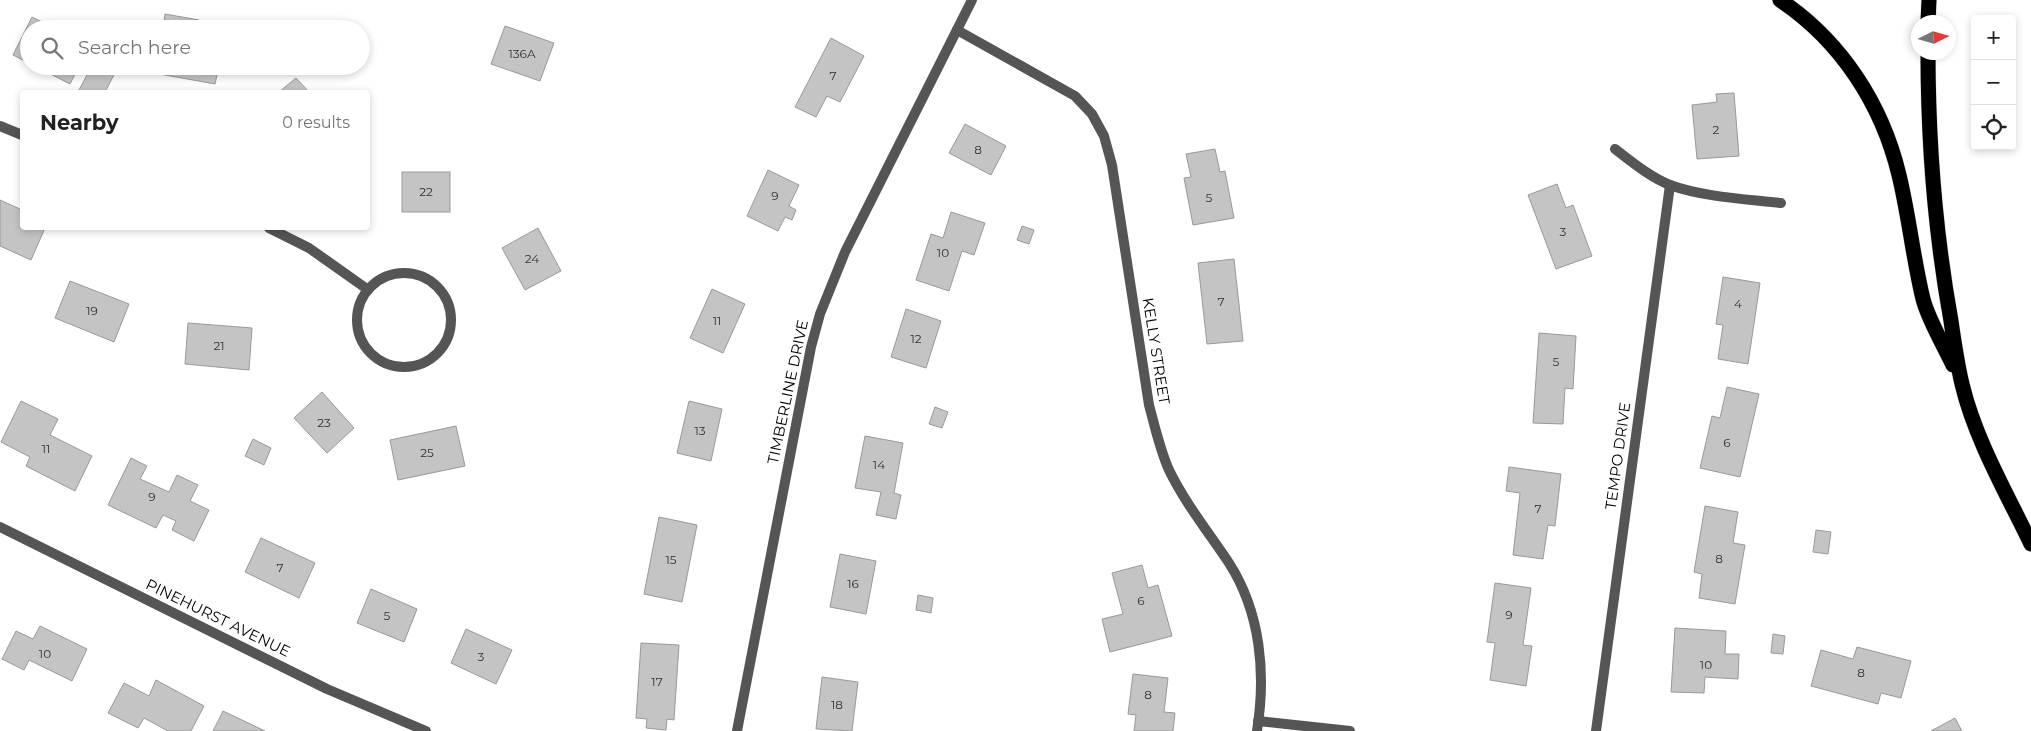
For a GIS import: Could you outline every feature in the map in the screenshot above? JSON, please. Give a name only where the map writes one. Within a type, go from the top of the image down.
[{"type":"highway","points":[[1780,0],[1811,23],[1833,46],[1858,78],[1877,112],[1900,176],[1923,301],[1962,385],[1984,447],[2031,544]]},
{"type":"highway","points":[[1928,15],[1929,0]]},
{"type":"highway","points":[[1928,60],[1928,124],[1938,242],[1962,385]]},
{"type":"street","name":"TIMBERLINE DRIVE","points":[[737,731],[811,347],[820,314],[845,252],[972,0]]},
{"type":"street","name":"KELLY STREET","points":[[957,30],[1074,96],[1092,114],[1104,136],[1112,166],[1149,405],[1169,470],[1230,566],[1248,601],[1259,639],[1261,678],[1258,726]]},
{"type":"street","points":[[0,126],[20,134]]},
{"type":"street","points":[[1615,149],[1647,172],[1670,185],[1703,193],[1781,203]]},
{"type":"street","name":"TEMPO DRIVE","points":[[1596,731],[1670,185]]},
{"type":"street","points":[[273,230],[309,248],[367,289]]},
{"type":"street","points":[[400,273],[416,274],[430,280],[442,291],[449,305],[452,320],[449,335],[442,349],[431,359],[417,366],[395,366],[375,357],[364,345],[358,331],[357,314],[367,289],[384,277],[400,273]]},
{"type":"street","name":"PINEHURST AVENUE","points":[[0,526],[327,689],[426,731]]},
{"type":"street","points":[[1258,726],[1350,731]]},
{"type":"building","points":[[165,14],[199,20],[164,20]]},
{"type":"building","points":[[505,26],[554,43],[540,81],[491,64]]},
{"type":"building","points":[[831,38],[864,56],[840,102],[827,96],[816,117],[795,107]]},
{"type":"building","points":[[20,41],[20,58],[13,55]]},
{"type":"building","points":[[52,75],[74,75],[70,84]]},
{"type":"building","points":[[87,75],[114,75],[106,90],[79,90]]},
{"type":"building","points":[[165,75],[217,75],[215,84]]},
{"type":"building","points":[[296,78],[307,90],[281,90]]},
{"type":"building","points":[[1734,93],[1739,156],[1697,159],[1692,105],[1717,102],[1716,94]]},
{"type":"building","points":[[965,124],[1006,146],[991,175],[949,153]]},
{"type":"building","points":[[1215,149],[1220,172],[1225,171],[1234,218],[1193,225],[1184,178],[1191,177],[1186,154]]},
{"type":"building","points":[[768,170],[799,185],[789,206],[796,210],[792,220],[785,217],[778,231],[747,216]]},
{"type":"building","points":[[402,172],[450,172],[450,212],[402,212]]},
{"type":"building","points":[[1557,184],[1566,208],[1573,205],[1592,256],[1556,269],[1528,195]]},
{"type":"building","points":[[0,200],[20,209],[20,230],[44,230],[31,260],[0,246]]},
{"type":"building","points":[[951,212],[985,223],[974,255],[962,251],[949,291],[916,280],[931,234],[943,238]]},
{"type":"building","points":[[1022,226],[1034,230],[1029,244],[1017,240]]},
{"type":"building","points":[[538,228],[561,271],[525,290],[502,248]]},
{"type":"building","points":[[1234,259],[1243,341],[1207,344],[1198,263]]},
{"type":"building","points":[[1723,277],[1760,283],[1748,364],[1718,359],[1723,325],[1716,324]]},
{"type":"building","points":[[70,281],[129,304],[114,342],[55,318]]},
{"type":"building","points":[[712,289],[745,304],[723,353],[690,338]]},
{"type":"building","points":[[906,309],[941,321],[926,368],[891,357]]},
{"type":"building","points":[[188,323],[252,328],[249,370],[185,364]]},
{"type":"building","points":[[1539,333],[1576,336],[1573,389],[1565,388],[1563,424],[1533,423]]},
{"type":"building","points":[[1727,387],[1759,394],[1740,477],[1700,468],[1712,416],[1720,418]]},
{"type":"building","points":[[322,392],[354,428],[327,453],[294,418]]},
{"type":"building","points":[[21,401],[58,419],[50,435],[92,456],[75,491],[26,466],[30,457],[1,442]]},
{"type":"building","points":[[689,401],[722,409],[711,461],[677,453]]},
{"type":"building","points":[[935,407],[948,412],[942,428],[929,424]]},
{"type":"building","points":[[456,426],[465,466],[398,480],[390,440]]},
{"type":"building","points":[[865,436],[903,443],[894,493],[901,495],[896,519],[876,515],[881,492],[855,488]]},
{"type":"building","points":[[253,439],[271,448],[264,465],[245,456]]},
{"type":"building","points":[[131,458],[147,466],[140,479],[169,492],[177,475],[198,485],[190,501],[209,510],[194,541],[172,530],[176,521],[163,515],[156,528],[108,505]]},
{"type":"building","points":[[1509,467],[1561,474],[1555,526],[1548,525],[1543,559],[1513,555],[1520,493],[1506,491]]},
{"type":"building","points":[[1705,506],[1738,512],[1733,543],[1745,545],[1735,604],[1699,598],[1702,574],[1694,572]]},
{"type":"building","points":[[659,517],[697,525],[682,602],[644,594]]},
{"type":"building","points":[[1816,530],[1831,532],[1828,554],[1813,552]]},
{"type":"building","points":[[261,538],[315,563],[299,598],[245,572]]},
{"type":"building","points":[[840,554],[876,561],[866,614],[830,607]]},
{"type":"building","points":[[1142,565],[1148,588],[1158,585],[1172,636],[1110,652],[1102,619],[1123,614],[1112,573]]},
{"type":"building","points":[[1495,583],[1531,588],[1523,645],[1532,646],[1526,686],[1490,680],[1495,643],[1487,642]]},
{"type":"building","points":[[371,589],[417,609],[404,642],[357,623]]},
{"type":"building","points":[[918,595],[933,598],[931,613],[916,610]]},
{"type":"building","points":[[40,626],[87,649],[72,681],[29,660],[24,670],[2,659],[16,631],[33,639]]},
{"type":"building","points":[[1675,628],[1726,631],[1725,654],[1739,654],[1738,679],[1705,677],[1704,693],[1671,692]]},
{"type":"building","points":[[466,629],[512,650],[496,684],[451,663]]},
{"type":"building","points":[[1773,634],[1785,636],[1783,654],[1771,653]]},
{"type":"building","points":[[641,643],[679,645],[674,720],[667,719],[666,730],[646,728],[647,719],[636,718]]},
{"type":"building","points":[[1857,647],[1911,661],[1901,698],[1881,693],[1878,704],[1811,686],[1821,650],[1853,659]]},
{"type":"building","points":[[1133,674],[1168,678],[1164,712],[1175,713],[1173,731],[1134,731],[1136,715],[1128,714]]},
{"type":"building","points":[[822,677],[858,682],[852,731],[816,729]]},
{"type":"building","points":[[156,680],[204,706],[191,731],[168,731],[144,718],[138,728],[108,713],[124,683],[149,696]]},
{"type":"building","points":[[223,711],[265,731],[213,731]]},
{"type":"building","points":[[1955,718],[1962,731],[1931,731]]}]
